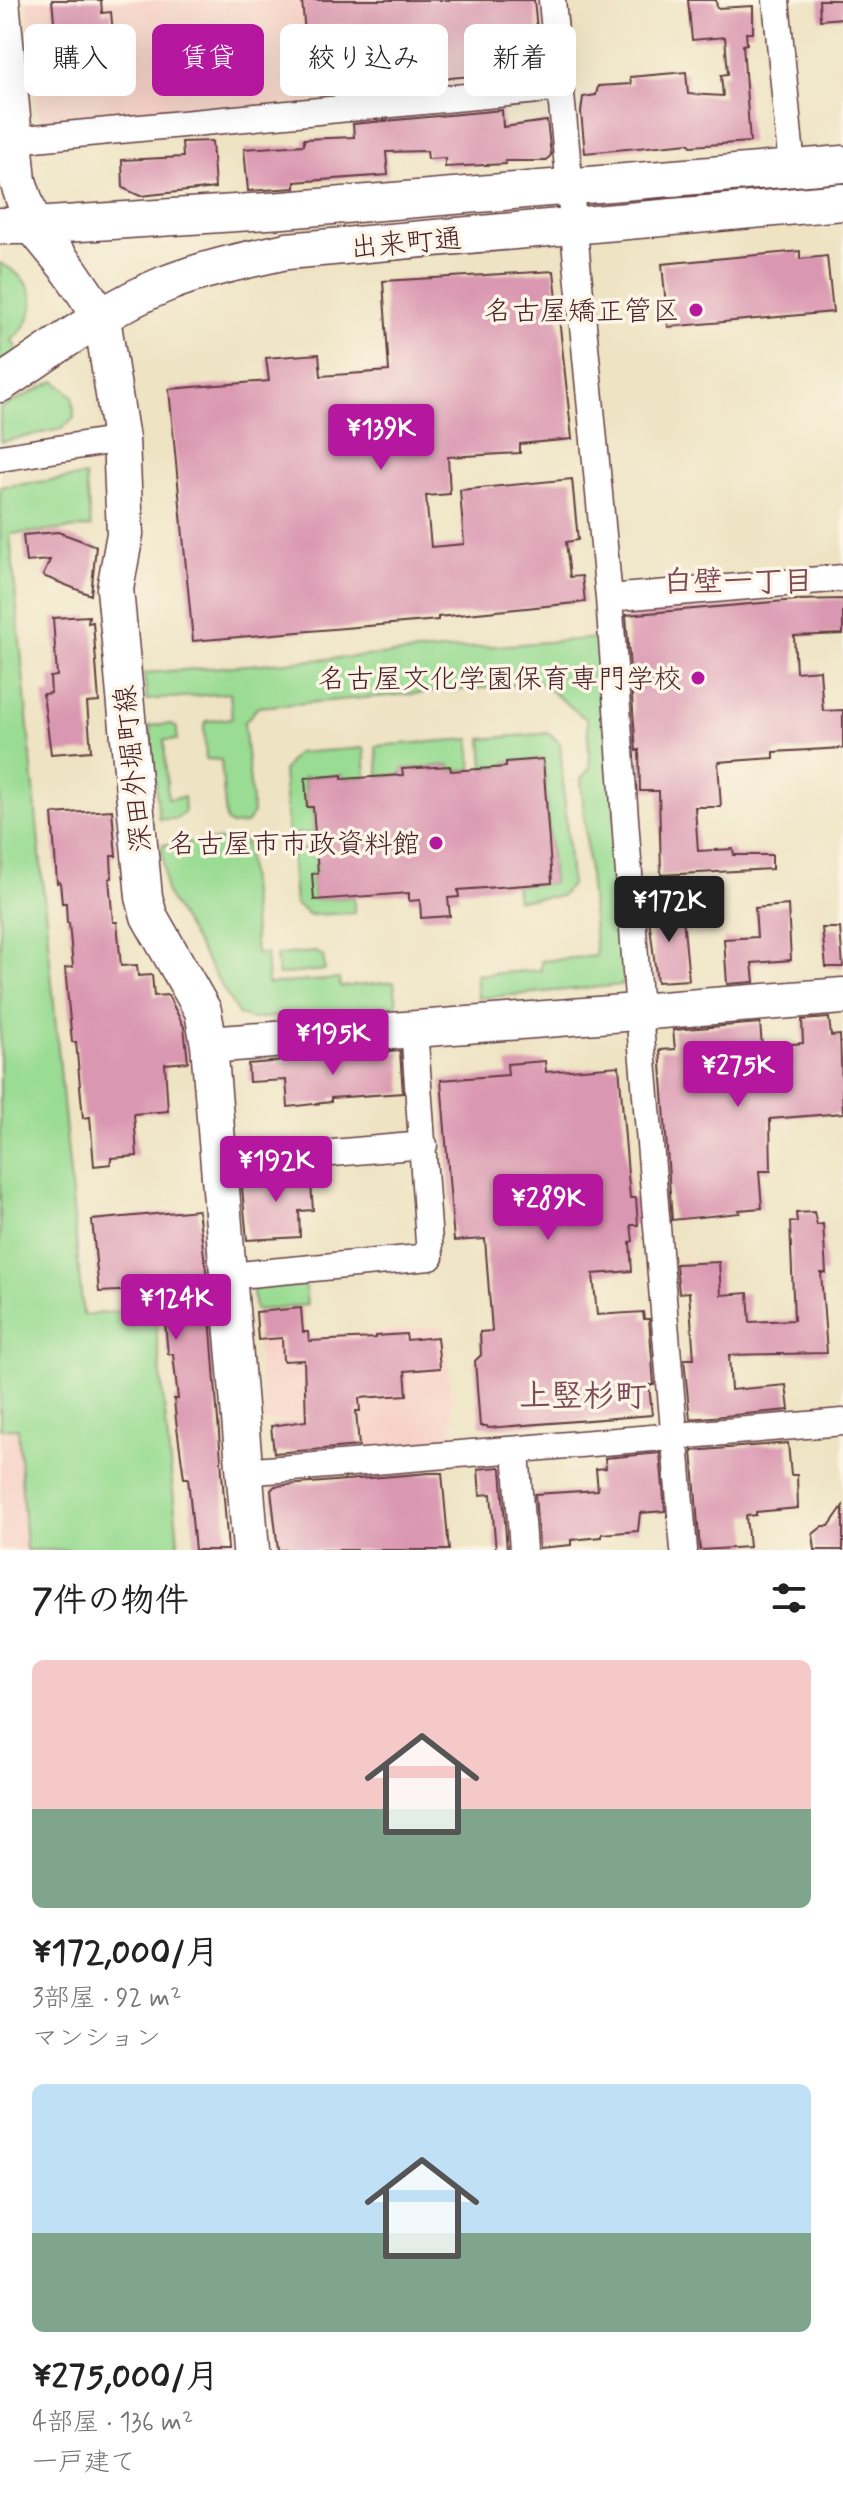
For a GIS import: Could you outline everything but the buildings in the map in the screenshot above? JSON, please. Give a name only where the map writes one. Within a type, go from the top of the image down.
[{"type":"street","name":"深田外堀町線","points":[[1,0],[18,181],[16,226],[70,271],[102,318],[121,439],[125,534],[115,589],[144,897],[149,916],[203,1011],[209,1045],[251,1550]]},
{"type":"street","points":[[552,0],[554,24]]},
{"type":"street","points":[[776,0],[792,168]]},
{"type":"street","points":[[14,140],[476,96]]},
{"type":"street","points":[[561,96],[609,598],[639,1012],[684,1550]]},
{"type":"street","name":"出来町通","points":[[16,226],[570,188],[843,164]]},
{"type":"street","name":"出来町通","points":[[0,384],[102,318],[162,285],[225,265],[287,251],[843,202]]},
{"type":"street","points":[[0,458],[121,439]]},
{"type":"street","points":[[609,598],[843,578]]},
{"type":"street","points":[[209,1045],[843,996]]},
{"type":"street","points":[[228,1276],[430,1257],[414,1027]]},
{"type":"street","points":[[218,1163],[424,1145]]},
{"type":"street","points":[[244,1472],[843,1422]]},
{"type":"street","points":[[516,1450],[523,1550]]},
{"type":"shaded area","points":[[27,0],[543,0],[545,24],[464,24],[464,88],[448,89],[448,24],[280,24],[280,96],[371,96],[55,124],[38,115],[36,96],[136,96],[136,24],[29,24]]},
{"type":"shaded area","points":[[444,1326],[454,1440],[366,1448],[363,1415],[264,1422],[257,1341]]},
{"type":"shaded area","points":[[18,1428],[26,1550],[0,1550],[0,1429]]},
{"type":"green space","points":[[0,263],[13,271],[29,288],[32,308],[29,318],[12,340],[18,351],[0,362]]},
{"type":"green space","points":[[55,381],[73,396],[74,418],[61,429],[0,442],[0,408]]},
{"type":"green space","points":[[85,476],[91,527],[10,534],[83,1315],[154,1308],[179,1550],[26,1550],[18,1428],[0,1429],[0,487]]},
{"type":"green space","points":[[599,638],[628,977],[621,985],[478,998],[476,975],[541,970],[541,961],[596,956],[581,779],[590,768],[587,720],[541,683],[258,707],[244,723],[253,813],[246,824],[231,825],[226,821],[221,760],[206,759],[204,725],[207,721],[232,718],[230,693],[147,700],[144,673]]},
{"type":"green space","points":[[170,724],[177,728],[177,740],[164,740],[168,799],[184,797],[185,811],[177,819],[159,819],[150,726]]},
{"type":"green space","points":[[549,733],[560,743],[571,885],[561,896],[517,900],[515,886],[553,883],[543,759],[506,762],[506,767],[484,768],[482,739]]},
{"type":"green space","points":[[470,739],[472,769],[451,771],[450,765],[403,769],[402,774],[379,776],[376,746]]},
{"type":"green space","points":[[364,748],[366,777],[304,777],[307,807],[313,807],[314,833],[288,835],[283,771],[296,753]]},
{"type":"green space","points":[[246,838],[256,954],[266,954],[268,984],[339,979],[340,987],[394,982],[397,1005],[252,1019],[239,1015],[166,893],[162,845]]},
{"type":"green space","points":[[316,848],[318,873],[312,874],[314,900],[354,897],[354,913],[310,915],[295,904],[291,850]]},
{"type":"green space","points":[[316,952],[323,956],[325,970],[278,975],[276,955]]},
{"type":"green space","points":[[304,1279],[307,1305],[255,1310],[253,1290],[260,1283]]},
{"type":"place","name":"名古屋矯正管区","points":[[696,310]]},
{"type":"place","name":"名古屋文化学園保育専門学校","points":[[698,678]]},
{"type":"place","name":"名古屋市市政資料館","points":[[436,843]]},
{"type":"district","name":"白壁一丁目","points":[[738,581]]},
{"type":"district","name":"上竪杉町","points":[[583,1395]]}]
